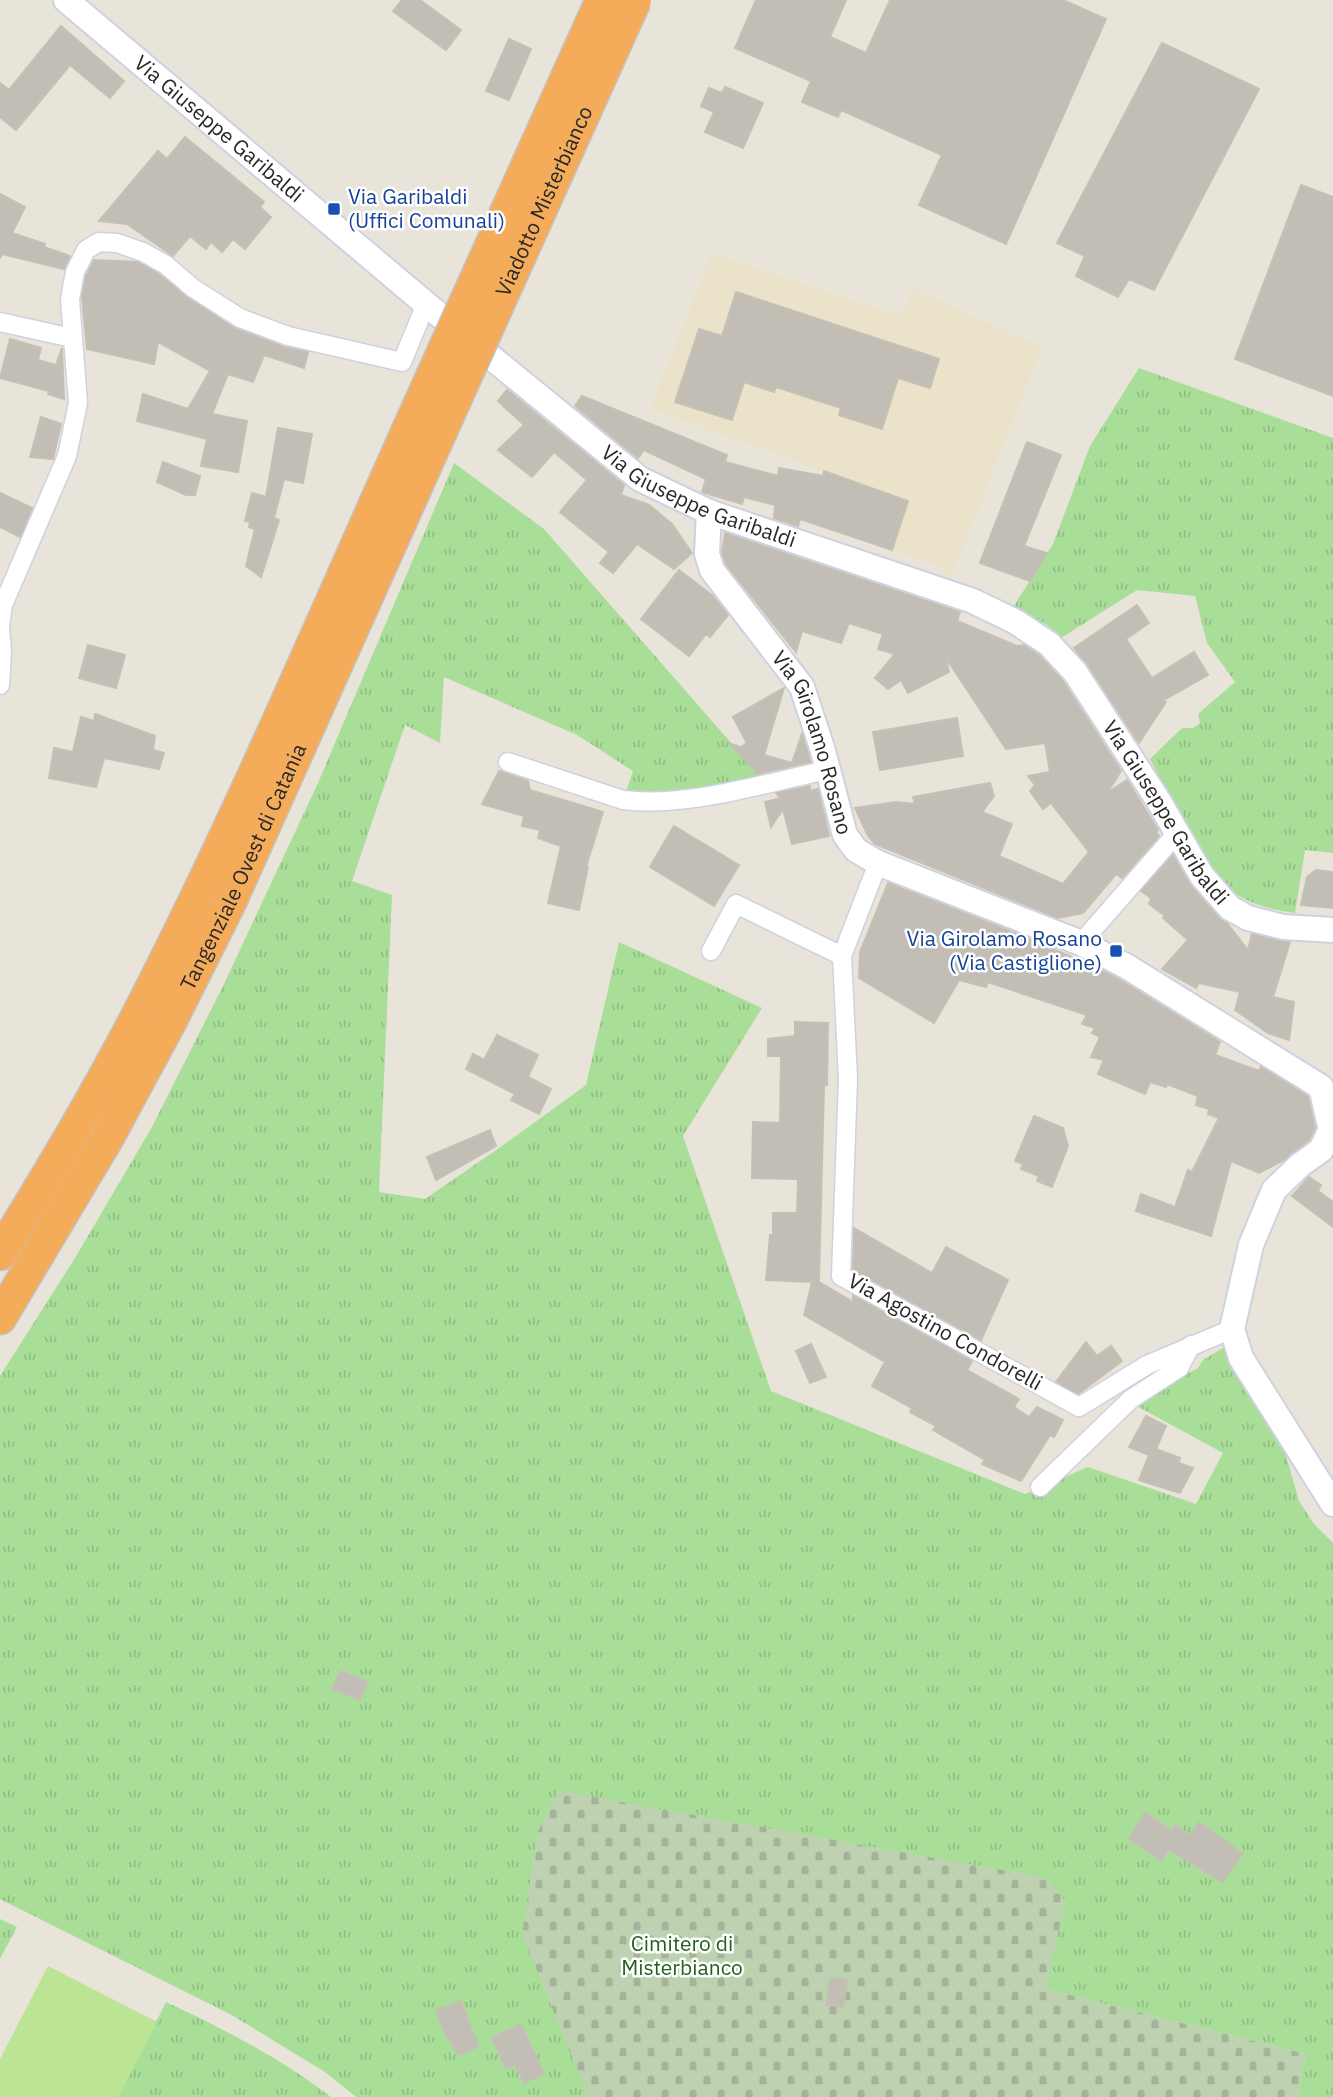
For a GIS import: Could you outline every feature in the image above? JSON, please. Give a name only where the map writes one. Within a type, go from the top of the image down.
[{"type":"highway","name":"Viadotto Misterbianco","points":[[441,395],[601,0]]},
{"type":"highway","name":"Viadotto Misterbianco","points":[[441,395],[635,0]]},
{"type":"highway","name":"Tangenziale Ovest di Catania","points":[[0,1254],[81,1120],[183,925],[441,395]]},
{"type":"highway","name":"Tangenziale Ovest di Catania","points":[[0,1318],[108,1137],[224,914],[441,395]]},
{"type":"main road","name":"Via Giuseppe Garibaldi","points":[[66,0],[426,304],[640,479],[709,512],[973,601],[1016,622],[1049,644],[1075,671],[1158,800],[1202,876],[1230,908],[1248,918],[1283,927],[1333,930]]},
{"type":"main road","name":"Via Girolamo Rosano","points":[[709,512],[708,554],[712,570],[802,687],[845,835],[856,850],[878,863],[1081,943],[1126,966],[1327,1091],[1332,1134]]},
{"type":"main road","points":[[1332,1134],[1321,1150],[1300,1165],[1274,1190],[1251,1245],[1232,1329],[1241,1358],[1333,1504]]},
{"type":"street","points":[[0,685],[0,627],[3,605],[68,456],[78,403],[70,299],[75,272],[86,250],[99,242],[117,243],[143,252],[166,265],[193,288],[240,318],[288,336],[455,374],[498,362]]},
{"type":"street","points":[[402,362],[426,304]]},
{"type":"street","points":[[0,322],[72,338]]},
{"type":"street","points":[[508,762],[623,800],[637,802],[695,798],[828,770]]},
{"type":"street","points":[[1081,943],[1177,833]]},
{"type":"street","name":"Via Agostino Condorelli","points":[[878,863],[842,956],[848,1079],[841,1276],[1079,1407],[1147,1365],[1232,1329]]},
{"type":"street","points":[[711,951],[736,904],[842,956]]},
{"type":"street","points":[[1040,1487],[1131,1399],[1179,1368],[1191,1345]]},
{"type":"shaded area","points":[[712,253],[902,316],[911,288],[1042,347],[950,581],[942,579],[945,569],[892,550],[908,501],[650,409]]},
{"type":"green space","points":[[1139,368],[1333,438],[1333,853],[1305,850],[1295,913],[1255,904],[1230,889],[1216,874],[1190,835],[1150,759],[1182,728],[1193,728],[1200,723],[1198,714],[1235,682],[1207,643],[1195,596],[1137,590],[1061,638],[1047,625],[1014,606],[1053,544],[1090,446]]},
{"type":"green space","points":[[454,463],[544,529],[761,777],[689,791],[634,794],[626,792],[633,771],[577,735],[444,677],[440,743],[405,725],[352,881],[392,895],[379,1192],[425,1199],[586,1085],[619,942],[762,1008],[683,1136],[771,1391],[1025,1494],[1088,1467],[1196,1504],[1223,1453],[1133,1404],[1198,1368],[1203,1360],[1226,1346],[1285,1452],[1299,1501],[1314,1524],[1333,1543],[1333,2097],[1297,2097],[1306,2054],[1045,1989],[1064,1901],[585,2089],[586,2097],[356,2097],[325,2072],[230,2014],[0,1899],[0,1376],[75,1258],[152,1127],[223,986],[318,783]]},
{"type":"green space","name":"Cimitero di Misterbianco","points":[[559,1791],[1047,1878],[1065,1901],[1046,1989],[1306,2054],[1297,2097],[586,2097],[522,1934],[538,1831]]},
{"type":"green space","points":[[0,1919],[17,1927],[0,1959]]},
{"type":"green space","points":[[48,1966],[157,2022],[118,2097],[0,2097],[0,2059]]},
{"type":"green space","points":[[166,2002],[251,2045],[331,2097],[118,2097]]},
{"type":"building","points":[[402,0],[420,0],[461,30],[446,50],[393,11]]},
{"type":"building","points":[[756,0],[846,0],[830,37],[866,53],[890,0],[1063,0],[1106,19],[1006,244],[919,205],[942,155],[841,110],[838,117],[802,102],[811,81],[735,48]]},
{"type":"building","points":[[61,26],[124,81],[110,98],[70,65],[16,130],[0,117],[0,83],[9,90]]},
{"type":"building","points":[[509,39],[531,49],[509,100],[486,91]]},
{"type":"building","points":[[1162,43],[1259,89],[1154,290],[1129,279],[1118,297],[1076,276],[1085,256],[1057,243]]},
{"type":"building","points":[[725,87],[763,103],[743,148],[705,132],[714,112],[701,106],[709,88],[722,93]]},
{"type":"building","points":[[185,137],[264,202],[260,207],[271,217],[245,249],[233,239],[222,252],[211,242],[206,249],[190,236],[173,256],[127,224],[99,221],[158,151],[167,159]]},
{"type":"building","points":[[1301,185],[1333,197],[1333,396],[1235,359]]},
{"type":"building","points":[[0,194],[25,207],[12,233],[70,256],[64,269],[2,254],[0,258]]},
{"type":"building","points":[[94,260],[138,262],[234,328],[284,347],[308,352],[304,368],[264,355],[253,382],[228,374],[212,414],[247,421],[238,472],[201,466],[207,439],[137,421],[143,394],[188,409],[210,371],[158,342],[154,364],[87,349],[82,297],[86,276]]},
{"type":"building","points":[[736,292],[939,359],[930,388],[898,378],[882,429],[839,415],[841,408],[776,387],[774,392],[744,382],[732,420],[675,402],[699,329],[722,336]]},
{"type":"building","points":[[10,339],[41,348],[38,360],[56,365],[62,348],[64,399],[48,394],[49,391],[0,378]]},
{"type":"building","points":[[507,390],[624,485],[621,495],[649,505],[672,524],[692,553],[674,569],[637,544],[613,573],[600,563],[609,552],[560,512],[587,480],[554,452],[532,477],[498,450],[524,425],[498,401]]},
{"type":"building","points":[[582,396],[727,455],[725,462],[778,476],[779,468],[823,476],[824,471],[908,501],[892,550],[800,519],[798,526],[774,518],[775,505],[744,497],[742,504],[702,492],[706,479],[644,450],[638,458],[575,406]]},
{"type":"building","points":[[41,417],[61,424],[53,459],[30,457]]},
{"type":"building","points":[[278,428],[312,434],[303,483],[284,479],[274,518],[279,520],[261,577],[246,566],[255,529],[249,527],[250,522],[245,521],[252,493],[266,497]]},
{"type":"building","points":[[1027,442],[1061,455],[1024,546],[1047,553],[1030,581],[980,563]]},
{"type":"building","points":[[163,462],[200,476],[195,495],[186,495],[157,482]]},
{"type":"building","points":[[0,493],[32,508],[20,537],[0,527]]},
{"type":"building","points":[[725,533],[960,612],[957,621],[1017,646],[1024,645],[1039,655],[1063,681],[1121,771],[1107,793],[1127,780],[1158,830],[1156,832],[1159,836],[1122,878],[1116,874],[1083,913],[1058,918],[875,844],[868,836],[855,808],[896,802],[915,804],[913,797],[990,783],[994,796],[982,812],[1012,824],[999,856],[1063,884],[1089,852],[1051,803],[1043,809],[1030,791],[1035,785],[1028,776],[1050,772],[1045,743],[1006,749],[946,658],[949,672],[908,693],[901,680],[888,689],[875,678],[895,654],[878,649],[883,634],[849,623],[841,643],[802,631],[796,652],[725,563],[722,552]]},
{"type":"building","points":[[679,570],[713,596],[728,615],[710,637],[706,634],[689,656],[641,619]]},
{"type":"building","points":[[1137,605],[1149,623],[1126,639],[1152,678],[1194,652],[1208,675],[1164,700],[1166,702],[1139,743],[1074,648]]},
{"type":"building","points":[[88,645],[125,655],[116,688],[79,678]]},
{"type":"building","points":[[784,688],[764,755],[792,763],[802,734],[811,762],[758,774],[730,744],[741,747],[747,743],[733,717]]},
{"type":"building","points":[[95,714],[155,736],[153,750],[164,753],[159,769],[104,758],[96,787],[49,778],[54,748],[73,752],[81,717],[94,721]]},
{"type":"building","points":[[957,718],[963,756],[880,770],[873,732]]},
{"type":"building","points":[[499,771],[528,781],[530,790],[603,812],[586,867],[579,910],[548,903],[561,846],[538,838],[540,830],[522,826],[524,816],[482,804]]},
{"type":"building","points":[[810,786],[809,791],[818,789],[829,836],[792,844],[783,809],[771,827],[765,802],[781,798],[776,793]]},
{"type":"building","points":[[674,826],[739,865],[714,906],[650,867]]},
{"type":"building","points":[[1173,855],[1191,886],[1219,918],[1227,923],[1248,950],[1252,934],[1290,942],[1273,997],[1294,1002],[1289,1040],[1268,1033],[1235,1010],[1240,992],[1199,983],[1196,988],[1162,969],[1188,940],[1149,904],[1151,898],[1141,891]]},
{"type":"building","points":[[1316,870],[1333,872],[1333,908],[1301,905],[1307,877]]},
{"type":"building","points":[[888,883],[1005,929],[1119,979],[1220,1042],[1215,1055],[1259,1071],[1261,1067],[1308,1096],[1315,1128],[1309,1140],[1284,1160],[1259,1173],[1231,1161],[1211,1236],[1136,1211],[1141,1194],[1175,1207],[1188,1170],[1192,1172],[1219,1118],[1208,1114],[1209,1109],[1196,1105],[1198,1096],[1167,1084],[1166,1087],[1150,1082],[1145,1094],[1098,1074],[1104,1060],[1091,1057],[1100,1037],[1092,1033],[1095,1028],[1082,1024],[1087,1015],[988,982],[986,987],[959,980],[934,1023],[859,978],[860,952]]},
{"type":"building","points":[[795,1022],[828,1023],[819,1282],[853,1302],[853,1295],[972,1361],[967,1370],[1019,1399],[1014,1407],[1029,1417],[1037,1407],[1063,1420],[1054,1437],[1050,1435],[1021,1481],[982,1464],[985,1460],[933,1430],[936,1426],[910,1412],[912,1408],[872,1386],[885,1362],[804,1315],[812,1282],[766,1280],[770,1235],[773,1235],[773,1213],[797,1213],[798,1179],[752,1178],[753,1122],[780,1123],[781,1056],[768,1056],[768,1039],[795,1036]]},
{"type":"building","points":[[497,1035],[538,1055],[528,1077],[551,1089],[539,1114],[511,1100],[515,1094],[466,1069],[473,1054],[484,1060]]},
{"type":"building","points":[[1034,1116],[1063,1128],[1068,1146],[1052,1187],[1037,1181],[1039,1176],[1021,1169],[1023,1164],[1015,1161]]},
{"type":"building","points":[[490,1130],[496,1146],[436,1180],[427,1157]]},
{"type":"building","points":[[1309,1177],[1321,1185],[1318,1191],[1333,1202],[1333,1227],[1292,1196]]},
{"type":"building","points":[[854,1228],[932,1273],[946,1247],[1008,1280],[981,1340],[853,1270]]},
{"type":"building","points":[[1086,1342],[1097,1356],[1111,1346],[1122,1361],[1078,1394],[1056,1382]]},
{"type":"building","points":[[811,1344],[826,1377],[810,1383],[796,1351]]},
{"type":"building","points":[[1146,1416],[1166,1426],[1156,1449],[1180,1458],[1179,1463],[1193,1468],[1180,1493],[1139,1480],[1149,1455],[1129,1447]]},
{"type":"building","points":[[340,1671],[368,1682],[360,1700],[332,1689]]},
{"type":"building","points":[[1145,1812],[1171,1831],[1176,1825],[1190,1835],[1199,1822],[1243,1854],[1222,1882],[1168,1849],[1162,1861],[1129,1839]]},
{"type":"building","points":[[830,1978],[847,1980],[843,2007],[826,2005]]},
{"type":"building","points":[[461,2001],[478,2047],[458,2055],[436,2010]]},
{"type":"building","points":[[521,2024],[544,2074],[524,2083],[515,2065],[506,2069],[492,2038]]},
{"type":"place","name":"Via Garibaldi (Uffici Comunali)","points":[[334,209]]},
{"type":"place","name":"Via Girolamo Rosano (Via Castiglione)","points":[[1116,951]]}]
